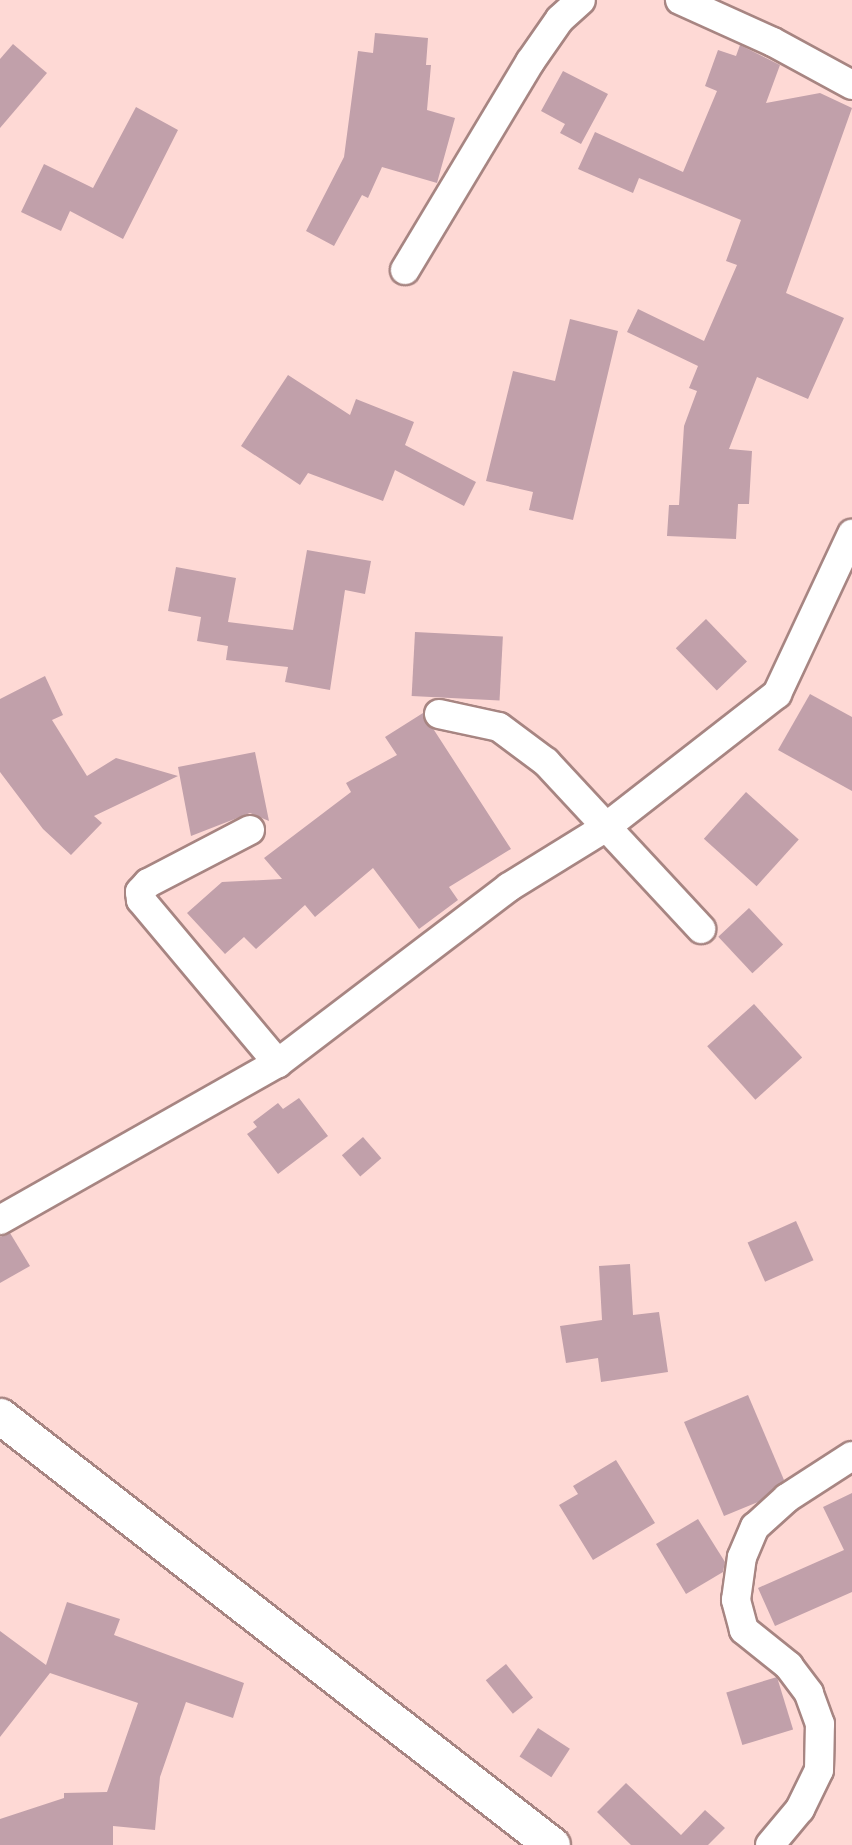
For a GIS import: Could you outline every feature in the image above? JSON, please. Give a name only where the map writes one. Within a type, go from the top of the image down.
[{"type":"street","points":[[405,270],[530,62],[560,19],[581,0]]},
{"type":"street","points":[[680,0],[773,42],[852,85]]},
{"type":"street","points":[[0,1220],[278,1063],[509,887],[606,827],[777,694],[852,534]]},
{"type":"street","points":[[439,714],[499,727],[546,762],[701,929]]},
{"type":"street","points":[[250,830],[148,883],[140,892],[141,900],[278,1063]]},
{"type":"street","points":[[0,1416],[552,1845]]},
{"type":"street","points":[[770,1845],[800,1809],[819,1769],[820,1724],[809,1693],[789,1666],[744,1630],[736,1600],[741,1557],[755,1527],[787,1498],[852,1456]]},
{"type":"building","points":[[375,33],[428,38],[426,65],[431,65],[427,110],[455,118],[437,183],[382,167],[368,198],[362,195],[334,246],[306,231],[344,157],[358,51],[373,53]]},
{"type":"building","points":[[13,44],[47,73],[0,128],[0,59]]},
{"type":"building","points":[[740,45],[780,65],[766,103],[820,93],[852,108],[786,293],[844,318],[808,399],[757,377],[729,449],[752,451],[749,504],[738,504],[736,539],[667,536],[669,505],[679,505],[684,426],[697,391],[689,388],[698,366],[627,332],[638,309],[704,341],[737,265],[726,261],[741,220],[639,178],[633,193],[578,169],[595,132],[683,172],[717,91],[705,86],[718,50],[736,56]]},
{"type":"building","points":[[563,71],[608,94],[581,144],[560,133],[565,124],[541,111]]},
{"type":"building","points":[[136,107],[178,130],[123,239],[70,211],[61,231],[21,212],[44,164],[93,188]]},
{"type":"building","points":[[570,319],[618,331],[573,520],[529,510],[533,492],[486,481],[513,371],[555,381]]},
{"type":"building","points":[[288,375],[350,415],[356,399],[414,422],[405,445],[476,482],[464,506],[395,470],[383,501],[308,473],[300,485],[241,446]]},
{"type":"building","points":[[307,550],[371,561],[365,594],[345,590],[330,690],[285,682],[288,667],[226,660],[228,646],[197,641],[201,617],[168,611],[176,567],[236,578],[228,622],[293,630]]},
{"type":"building","points":[[706,619],[747,661],[717,691],[676,648]]},
{"type":"building","points":[[415,632],[503,637],[500,701],[412,696]]},
{"type":"building","points":[[45,676],[63,715],[52,720],[87,776],[116,758],[178,776],[94,816],[102,823],[71,855],[43,829],[0,772],[0,699]]},
{"type":"building","points":[[810,694],[852,717],[852,791],[778,750]]},
{"type":"building","points":[[423,713],[511,849],[449,887],[458,900],[419,929],[373,868],[315,917],[305,905],[256,949],[244,937],[225,954],[187,913],[222,882],[282,879],[264,858],[351,792],[346,783],[397,755],[385,737]]},
{"type":"building","points":[[255,752],[269,821],[250,813],[191,836],[178,767]]},
{"type":"building","points":[[746,792],[799,840],[757,886],[704,839]]},
{"type":"building","points":[[749,908],[783,945],[752,973],[718,937]]},
{"type":"building","points":[[754,1004],[802,1058],[755,1100],[707,1046]]},
{"type":"building","points":[[299,1098],[328,1136],[278,1174],[247,1134],[257,1127],[253,1122],[278,1103],[283,1109]]},
{"type":"building","points":[[363,1137],[381,1158],[360,1177],[342,1155]]},
{"type":"building","points":[[796,1221],[813,1260],[765,1282],[748,1243]]},
{"type":"building","points":[[10,1233],[30,1266],[0,1283],[0,1237]]},
{"type":"building","points":[[630,1264],[633,1315],[659,1312],[668,1372],[601,1382],[598,1358],[566,1363],[560,1326],[602,1320],[599,1266]]},
{"type":"building","points":[[748,1395],[784,1480],[758,1502],[724,1516],[684,1422]]},
{"type":"building","points":[[616,1460],[655,1523],[593,1560],[559,1505],[578,1494],[573,1486]]},
{"type":"building","points":[[852,1493],[852,1592],[775,1626],[758,1588],[844,1550],[823,1507]]},
{"type":"building","points":[[698,1519],[725,1562],[723,1572],[686,1594],[656,1544]]},
{"type":"building","points":[[67,1602],[120,1619],[114,1635],[244,1683],[233,1718],[186,1702],[160,1777],[155,1830],[113,1826],[113,1845],[0,1845],[0,1819],[64,1798],[64,1793],[107,1792],[138,1703],[50,1673],[0,1737],[0,1631],[46,1665]]},
{"type":"building","points":[[506,1664],[533,1697],[513,1714],[486,1680]]},
{"type":"building","points":[[777,1677],[793,1730],[742,1745],[726,1692]]},
{"type":"building","points":[[538,1728],[570,1749],[551,1777],[519,1757]]},
{"type":"building","points":[[626,1783],[681,1835],[705,1810],[725,1828],[708,1845],[631,1845],[597,1812]]}]
